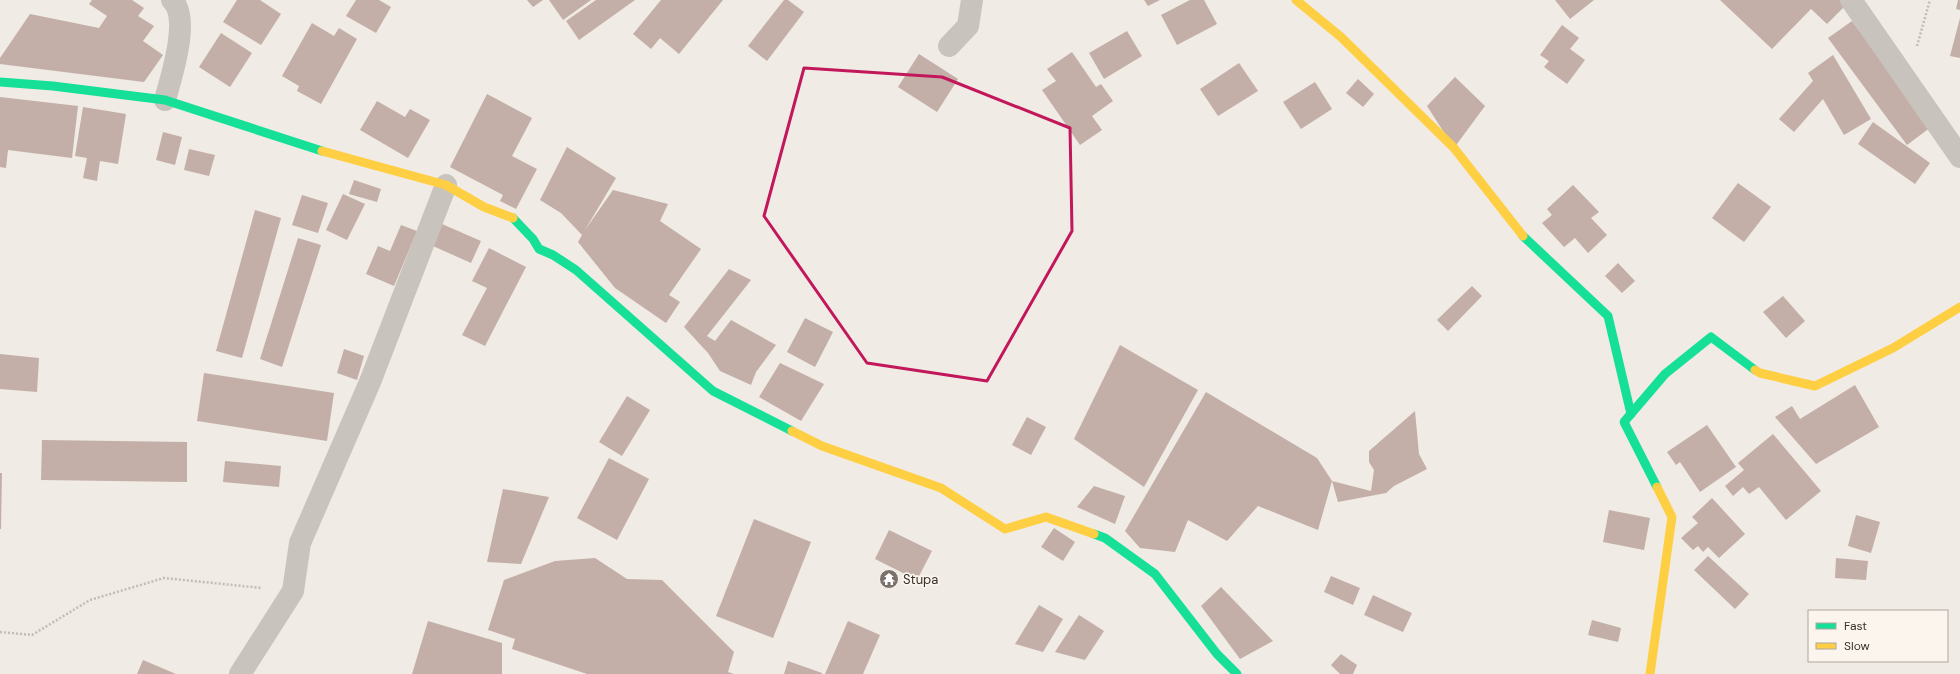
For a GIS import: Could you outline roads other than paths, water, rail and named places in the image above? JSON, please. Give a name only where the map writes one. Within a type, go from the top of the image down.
[{"type":"main road","points":[[1296,0],[1341,37],[1454,148],[1518,231],[1608,316],[1631,414]]},
{"type":"main road","points":[[0,82],[53,86],[165,100],[325,152],[446,185],[484,207],[511,216],[533,239],[539,249],[553,255],[576,270],[612,300],[713,392],[822,446],[940,488],[1005,529],[1046,517],[1105,538],[1155,574],[1217,654],[1237,674]]},
{"type":"main road","points":[[1650,674],[1672,517],[1624,422],[1665,374],[1711,337],[1760,373],[1815,386],[1893,348],[1960,307]]},
{"type":"street","points":[[165,100],[176,55],[181,25],[174,2],[172,0]]},
{"type":"street","points":[[949,46],[968,26],[972,0]]},
{"type":"street","points":[[1851,0],[1908,79],[1960,157]]},
{"type":"street","points":[[240,674],[293,591],[300,543],[370,382],[446,185]]},
{"type":"place","name":"Stupa","points":[[889,579]]}]
